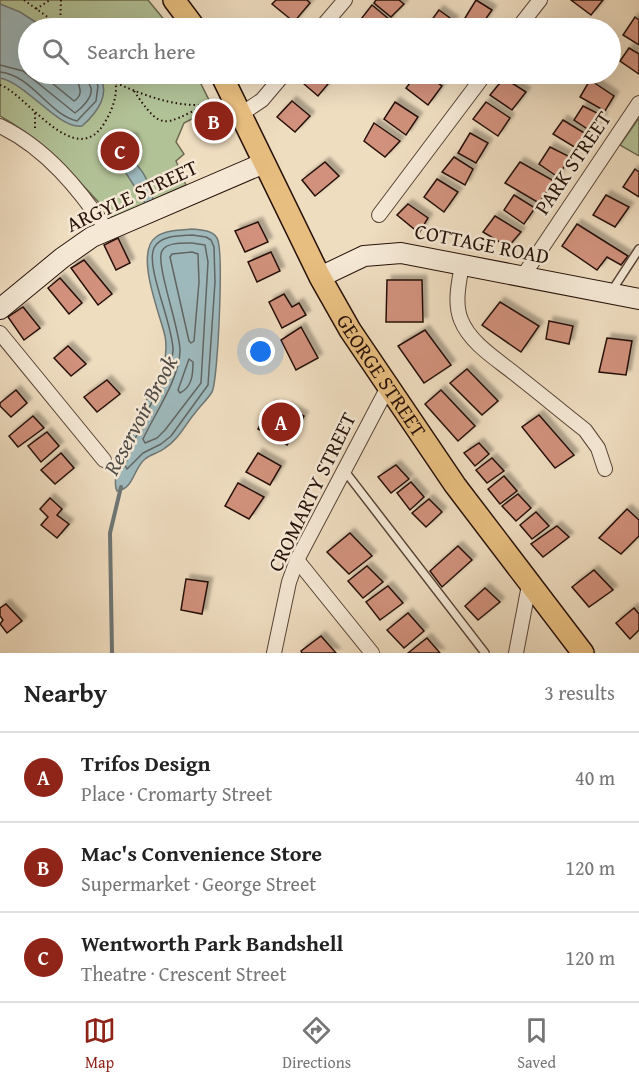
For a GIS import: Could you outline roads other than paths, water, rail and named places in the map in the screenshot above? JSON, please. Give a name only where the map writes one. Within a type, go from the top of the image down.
[{"type":"main road","points":[[174,0],[188,18]]},
{"type":"main road","name":"GEORGE STREET","points":[[226,84],[320,277],[350,330],[449,476],[583,653]]},
{"type":"main road","name":"ARGYLE STREET","points":[[0,309],[73,250],[107,230],[264,163]]},
{"type":"main road","name":"COTTAGE ROAD","points":[[320,277],[364,256],[383,253],[401,254],[639,299]]},
{"type":"street","points":[[330,18],[345,0]]},
{"type":"street","points":[[526,18],[540,0]]},
{"type":"street","points":[[237,107],[262,100],[276,84]]},
{"type":"street","points":[[379,214],[477,84]]},
{"type":"street","name":"PARK STREET","points":[[523,276],[639,102]]},
{"type":"street","points":[[0,126],[26,140],[61,171],[83,196],[107,230]]},
{"type":"street","points":[[462,265],[458,303],[460,317],[466,330],[482,346],[585,430],[598,448],[605,469]]},
{"type":"street","points":[[0,333],[104,460]]},
{"type":"street","name":"CROMARTY STREET","points":[[274,653],[289,582],[297,560],[388,387]]},
{"type":"street","points":[[297,560],[372,653]]},
{"type":"street","points":[[516,653],[530,585]]},
{"type":"lane","points":[[609,294],[639,249]]},
{"type":"lane","points":[[344,470],[486,653]]},
{"type":"water","points":[[0,4],[29,18],[18,18],[18,84],[103,84],[104,88],[98,109],[82,126],[63,121],[11,82],[0,78]]},
{"type":"water","points":[[135,163],[145,176],[152,195],[153,200],[145,203],[124,170]]},
{"type":"water","points":[[192,229],[212,233],[217,238],[219,247],[219,315],[212,392],[174,441],[163,450],[145,459],[127,487],[117,491],[115,481],[124,449],[164,365],[165,358],[165,336],[148,270],[147,256],[150,245],[156,237],[164,233]]},
{"type":"waterway","name":"Reservoir Brook","points":[[112,653],[110,533],[121,487]]},
{"type":"place","name":"Mac's Convenience Store","points":[[214,121]]},
{"type":"place","name":"Wentworth Park Bandshell","points":[[120,151]]},
{"type":"place","name":"Trifos Design","points":[[281,422]]}]
